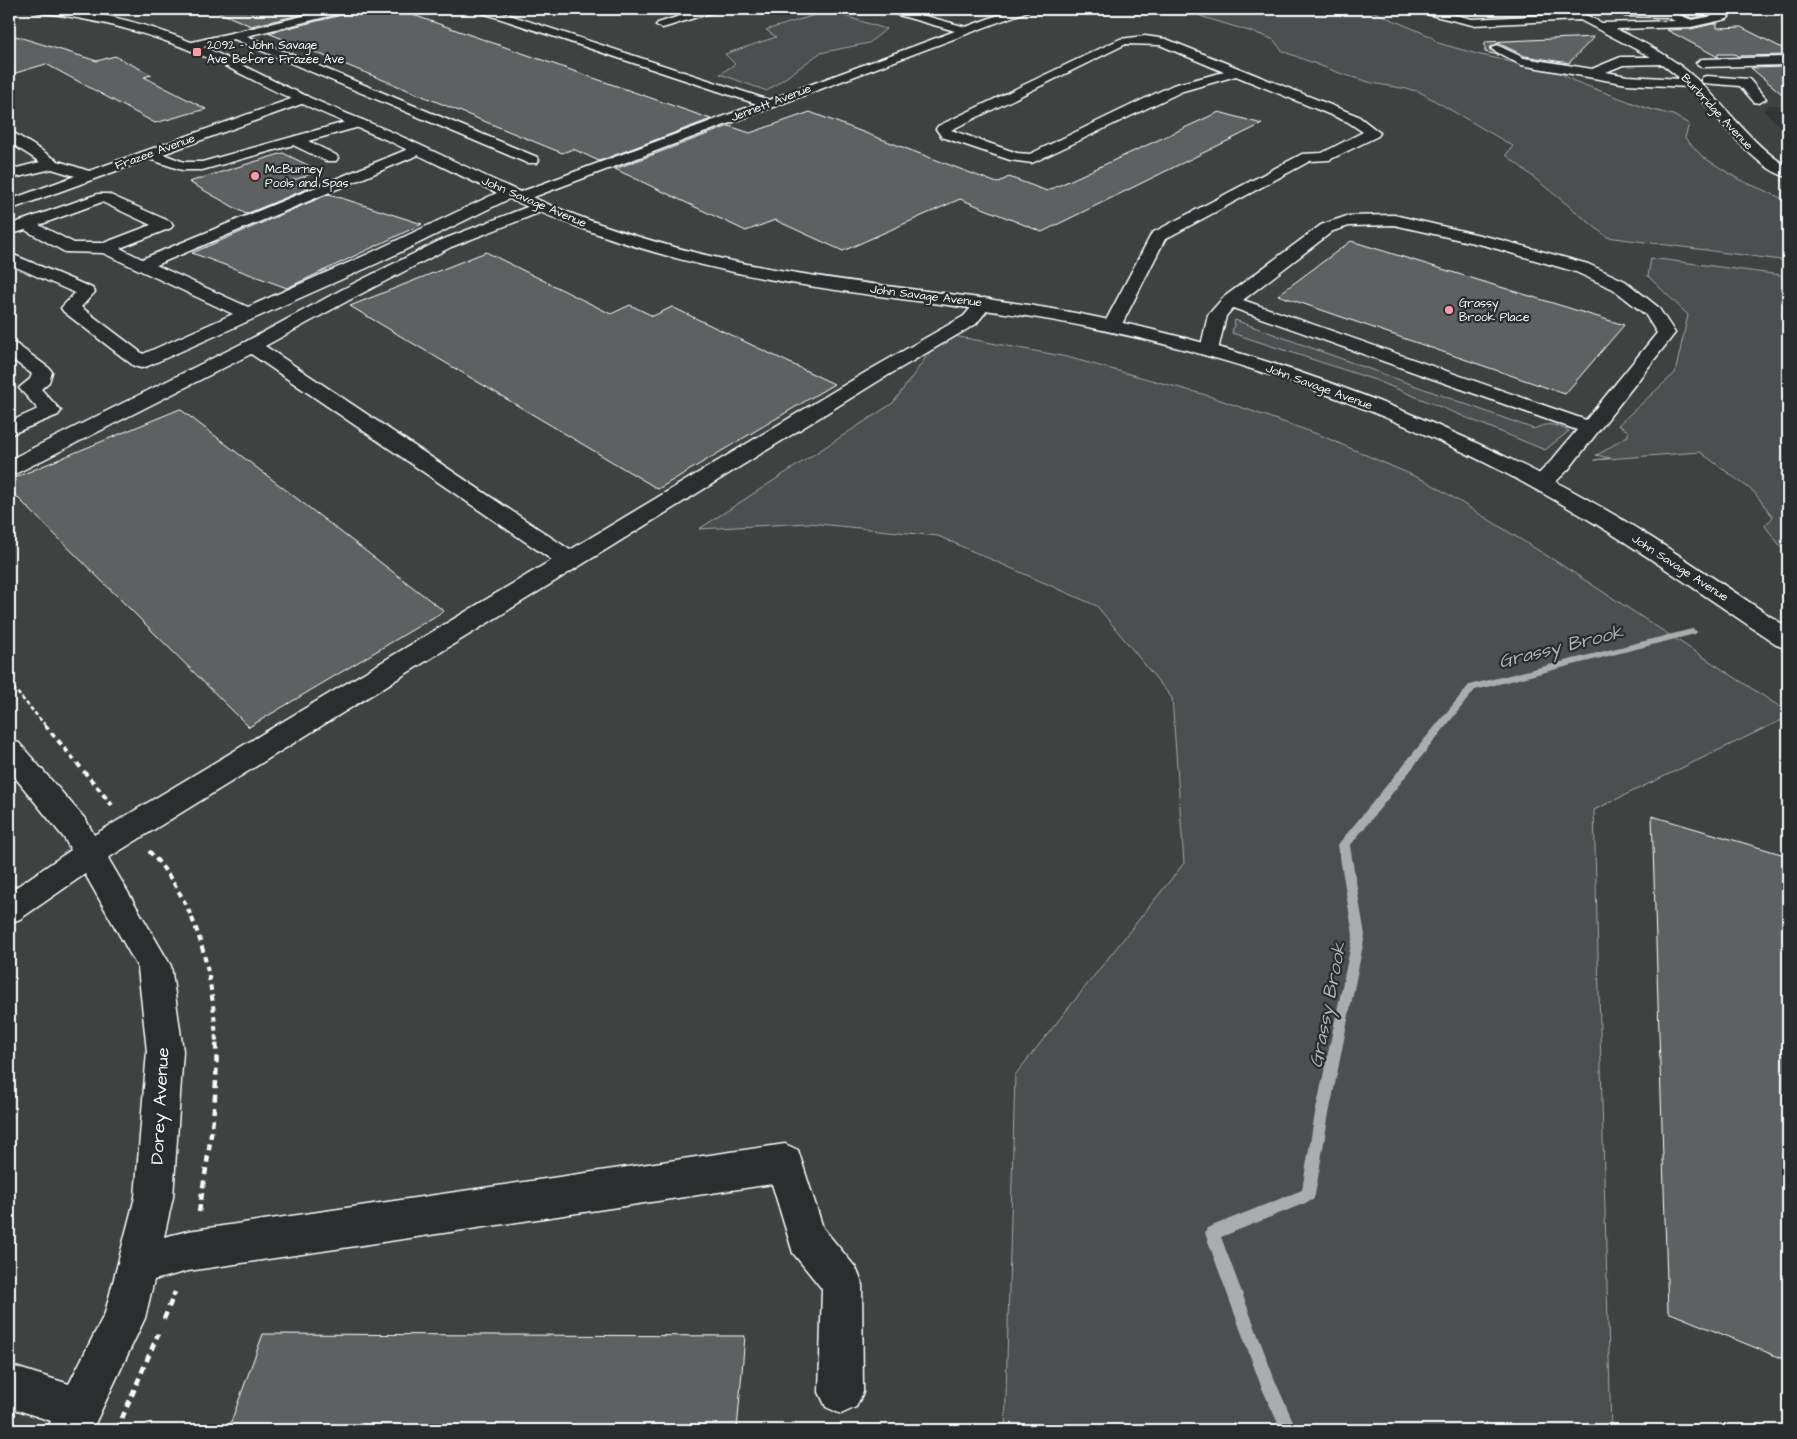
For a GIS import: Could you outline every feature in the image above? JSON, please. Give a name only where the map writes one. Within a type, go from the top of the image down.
[{"type":"street","name":"John Savage Avenue","points":[[45,9],[122,23],[192,46],[276,87],[540,207],[576,222],[652,246],[741,268],[824,282],[984,303],[1112,326],[1209,350],[1287,374],[1366,403],[1445,437],[1541,483],[1654,550],[1788,640]]},
{"type":"street","points":[[192,46],[346,9]]},
{"type":"street","points":[[481,9],[769,104]]},
{"type":"street","points":[[662,25],[712,9]]},
{"type":"street","points":[[888,9],[965,30]]},
{"type":"street","name":"Jennett Avenue","points":[[9,258],[86,292],[70,308],[141,362],[513,195],[769,104],[1024,9]]},
{"type":"street","points":[[1418,9],[1472,22],[1581,17]]},
{"type":"street","name":"Burbridge Avenue","points":[[1566,9],[1668,62],[1690,81],[1755,152],[1788,173]]},
{"type":"street","points":[[1598,26],[1691,24],[1723,17],[1708,9]]},
{"type":"street","points":[[1629,14],[1669,14],[1691,24]]},
{"type":"street","points":[[234,35],[532,160]]},
{"type":"street","points":[[1112,326],[1158,236],[1308,157],[1324,157],[1373,133],[1352,119],[1237,72],[1162,42],[1145,40],[1124,42],[943,129],[947,134],[1006,155],[1015,158],[1032,159],[1178,88],[1237,72]]},
{"type":"street","points":[[1497,49],[1521,61],[1628,80],[1744,82],[1763,80]]},
{"type":"street","points":[[1593,73],[1621,61],[1788,61]]},
{"type":"street","points":[[309,78],[326,74]]},
{"type":"street","points":[[276,87],[293,82]]},
{"type":"street","points":[[1744,82],[1759,99]]},
{"type":"street","name":"Frazee Avenue","points":[[9,205],[302,99]]},
{"type":"street","points":[[149,154],[182,166],[202,166],[358,123]]},
{"type":"street","points":[[9,136],[54,164],[89,176]]},
{"type":"street","points":[[294,140],[331,158]]},
{"type":"street","points":[[142,265],[418,150]]},
{"type":"street","points":[[9,175],[35,167],[54,164]]},
{"type":"street","points":[[9,230],[102,197],[165,225],[106,248],[71,248],[26,224]]},
{"type":"street","points":[[9,468],[252,346],[347,294],[445,244],[540,207]]},
{"type":"street","points":[[1209,350],[1217,315],[1230,301],[1327,228],[1347,221],[1394,220],[1491,242],[1582,268],[1619,285],[1652,311],[1666,333],[1590,428],[1560,464],[1541,483]]},
{"type":"street","points":[[106,248],[248,314]]},
{"type":"street","points":[[1230,301],[1590,428]]},
{"type":"street","points":[[9,909],[89,854],[970,320],[984,303]]},
{"type":"street","points":[[252,346],[571,562]]},
{"type":"street","points":[[9,348],[42,372],[38,382],[29,388],[51,411],[9,429]]},
{"type":"street","name":"Dorey Avenue","points":[[9,751],[76,829],[154,966],[165,1051],[154,1196],[124,1318],[75,1420]]},
{"type":"street","points":[[137,1264],[188,1251],[785,1163],[807,1239],[842,1282],[842,1392]]},
{"type":"street","points":[[9,1386],[75,1420]]},
{"type":"shaded area","points":[[9,9],[928,9],[956,16],[980,9],[1187,9],[1203,17],[1274,40],[1282,51],[1342,74],[1372,83],[1418,91],[1513,147],[1506,156],[1607,237],[1788,261],[1788,276],[1651,258],[1648,276],[1688,314],[1675,373],[1618,424],[1628,431],[1629,436],[1618,440],[1608,450],[1598,455],[1613,458],[1610,459],[1700,452],[1754,492],[1773,517],[1765,526],[1788,556],[1788,712],[1557,562],[1428,482],[1320,435],[1206,395],[1067,357],[943,334],[893,403],[700,529],[809,523],[938,536],[1097,606],[1172,698],[1184,863],[1015,1075],[1005,1430],[9,1430]],"holes":[[[767,30],[869,43],[820,53],[767,91],[721,74],[736,64],[726,55],[777,37]]]},
{"type":"shaded area","points":[[1187,9],[1367,9],[1430,36],[1438,43],[1560,73],[1574,81],[1646,108],[1673,115],[1689,124],[1685,138],[1703,157],[1738,179],[1788,201],[1788,261],[1607,237],[1506,155],[1513,146],[1418,91],[1372,83],[1342,74],[1282,51],[1274,40],[1203,17]]},
{"type":"shaded area","points":[[1367,9],[1776,9],[1788,13],[1788,105],[1769,105],[1763,110],[1788,134],[1788,201],[1738,179],[1703,157],[1685,138],[1673,115],[1646,108],[1574,81],[1560,73],[1438,43],[1430,36]]},
{"type":"shaded area","points":[[828,11],[886,29],[869,43],[820,53],[767,91],[720,74],[735,64],[725,54],[776,37],[766,30]]},
{"type":"shaded area","points":[[1651,258],[1788,276],[1788,556],[1765,526],[1773,517],[1754,492],[1700,452],[1594,460],[1610,458],[1596,455],[1628,436],[1628,431],[1618,425],[1675,373],[1688,315],[1648,276]]},
{"type":"shaded area","points":[[1235,320],[1534,429],[1543,425],[1552,425],[1569,431],[1545,450],[1375,380],[1232,333]]},
{"type":"shaded area","points":[[943,334],[1067,357],[1206,395],[1320,435],[1428,482],[1557,562],[1788,712],[1788,717],[1594,810],[1611,1430],[1005,1430],[1015,1075],[1184,863],[1172,698],[1097,606],[938,536],[809,523],[699,529],[893,403]]},
{"type":"shaded area","points":[[1788,717],[1788,1430],[1611,1430],[1594,809]]},
{"type":"building","points":[[211,9],[326,9],[251,26]]},
{"type":"building","points":[[354,9],[396,9],[711,119],[599,161],[573,149],[562,153],[268,33],[350,13]]},
{"type":"building","points":[[1669,9],[1701,9],[1708,15],[1692,18]]},
{"type":"building","points":[[1717,23],[1717,28],[1741,27],[1788,51],[1788,55],[1737,56],[1735,54],[1718,54],[1718,57],[1667,30],[1691,29]]},
{"type":"building","points":[[9,34],[97,61],[115,56],[152,75],[144,77],[206,109],[155,123],[46,64],[9,75]]},
{"type":"building","points":[[1594,37],[1569,63],[1525,56],[1498,43],[1489,48],[1498,55],[1485,52],[1485,42]]},
{"type":"building","points":[[1788,67],[1788,99],[1751,68]]},
{"type":"building","points":[[810,112],[997,183],[1009,177],[1047,191],[1219,112],[1262,124],[1042,232],[960,199],[843,251],[775,220],[746,231],[615,169],[729,126],[750,133]]},
{"type":"building","name":"McBurney Pools and Spas","points":[[283,153],[320,171],[288,182],[309,188],[246,214],[189,182]]},
{"type":"building","points":[[329,194],[422,224],[287,288],[192,253]]},
{"type":"building","name":"Grassy Brook Place","points":[[1351,241],[1624,325],[1565,394],[1278,295]]},
{"type":"building","points":[[486,252],[611,314],[630,305],[653,316],[672,307],[834,384],[658,489],[350,306]]},
{"type":"building","points":[[180,409],[444,611],[249,727],[9,489],[9,480]]},
{"type":"building","points":[[1652,816],[1788,856],[1788,1361],[1668,1312]]},
{"type":"building","points":[[263,1334],[745,1336],[737,1430],[228,1430]]},
{"type":"waterway","name":"Grassy Brook","points":[[1289,1430],[1269,1386],[1212,1233],[1308,1195],[1321,1119],[1359,935],[1344,845],[1472,687],[1692,632]]},
{"type":"place","name":"2092 - John Savage Ave Before Frazee Ave","points":[[197,52]]},
{"type":"place","name":"McBurney Pools and Spas","points":[[255,176]]},
{"type":"place","name":"Grassy Brook Place","points":[[1449,310]]}]
